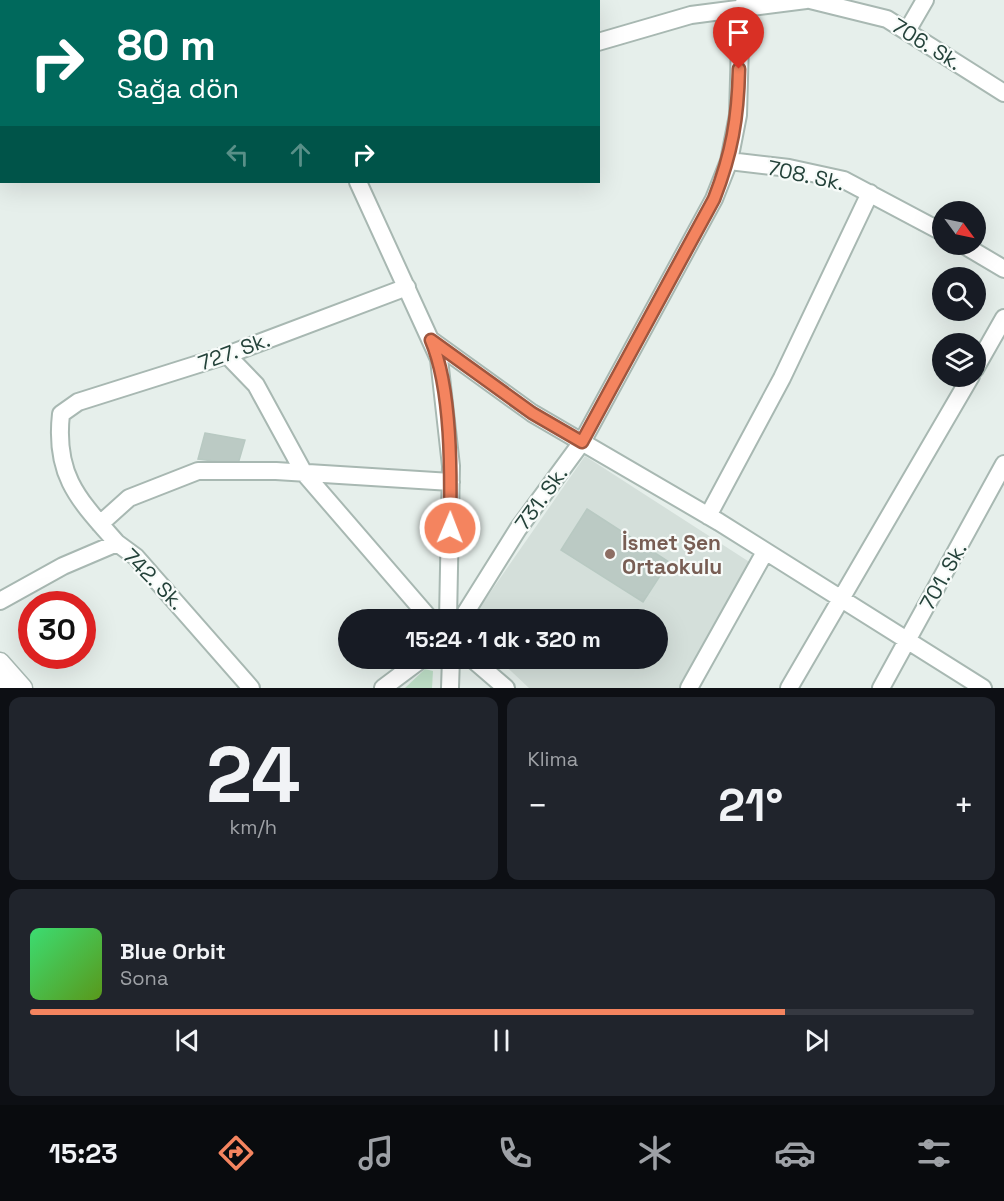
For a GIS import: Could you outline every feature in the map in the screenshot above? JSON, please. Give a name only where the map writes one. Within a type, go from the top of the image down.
[{"type":"street","name":"706. Sk.","points":[[600,41],[691,15],[808,0],[887,19],[1004,93]]},
{"type":"street","points":[[907,31],[925,0]]},
{"type":"street","name":"731. Sk.","points":[[468,609],[518,529],[582,442],[714,199],[729,161],[738,115],[741,7]]},
{"type":"street","name":"708. Sk.","points":[[729,161],[789,168],[844,180],[932,227]]},
{"type":"street","points":[[358,183],[439,359],[451,482],[448,609]]},
{"type":"street","points":[[708,516],[782,378],[870,193]]},
{"type":"street","points":[[980,255],[1004,269]]},
{"type":"street","name":"727. Sk.","points":[[100,524],[81,504],[63,467],[58,438],[61,414],[78,402],[227,355],[407,287]]},
{"type":"street","points":[[986,350],[1004,318]]},
{"type":"street","points":[[431,340],[532,413],[708,516],[983,688]]},
{"type":"street","points":[[227,355],[256,385],[304,473],[421,609]]},
{"type":"street","points":[[789,688],[965,387]]},
{"type":"street","name":"701. Sk.","points":[[881,688],[1004,464]]},
{"type":"street","points":[[117,543],[100,524],[129,498],[198,471],[304,473],[451,482]]},
{"type":"street","name":"742. Sk.","points":[[0,601],[63,566],[117,543],[136,557],[251,688]]},
{"type":"street","points":[[689,688],[765,552]]},
{"type":"street","points":[[0,662],[23,688]]},
{"type":"street","points":[[383,688],[408,669]]},
{"type":"street","points":[[450,688],[451,669]]},
{"type":"street","points":[[484,669],[506,688]]},
{"type":"street","points":[[0,681],[6,688]]},
{"type":"shaded area","points":[[585,456],[751,563],[681,688],[529,688],[509,669],[668,669],[668,609],[479,609]]},
{"type":"green space","points":[[425,669],[433,671],[432,688],[405,688]]},
{"type":"building","points":[[205,433],[245,440],[238,464],[198,459]]},
{"type":"building","points":[[587,509],[669,562],[643,602],[561,550]]},
{"type":"place","name":"İsmet Şen Ortaokulu","points":[[610,554]]},
{"type":"route","points":[[450,528],[451,466],[439,359],[431,340],[532,413],[582,442],[714,199],[729,161],[738,115],[739,69]]}]
